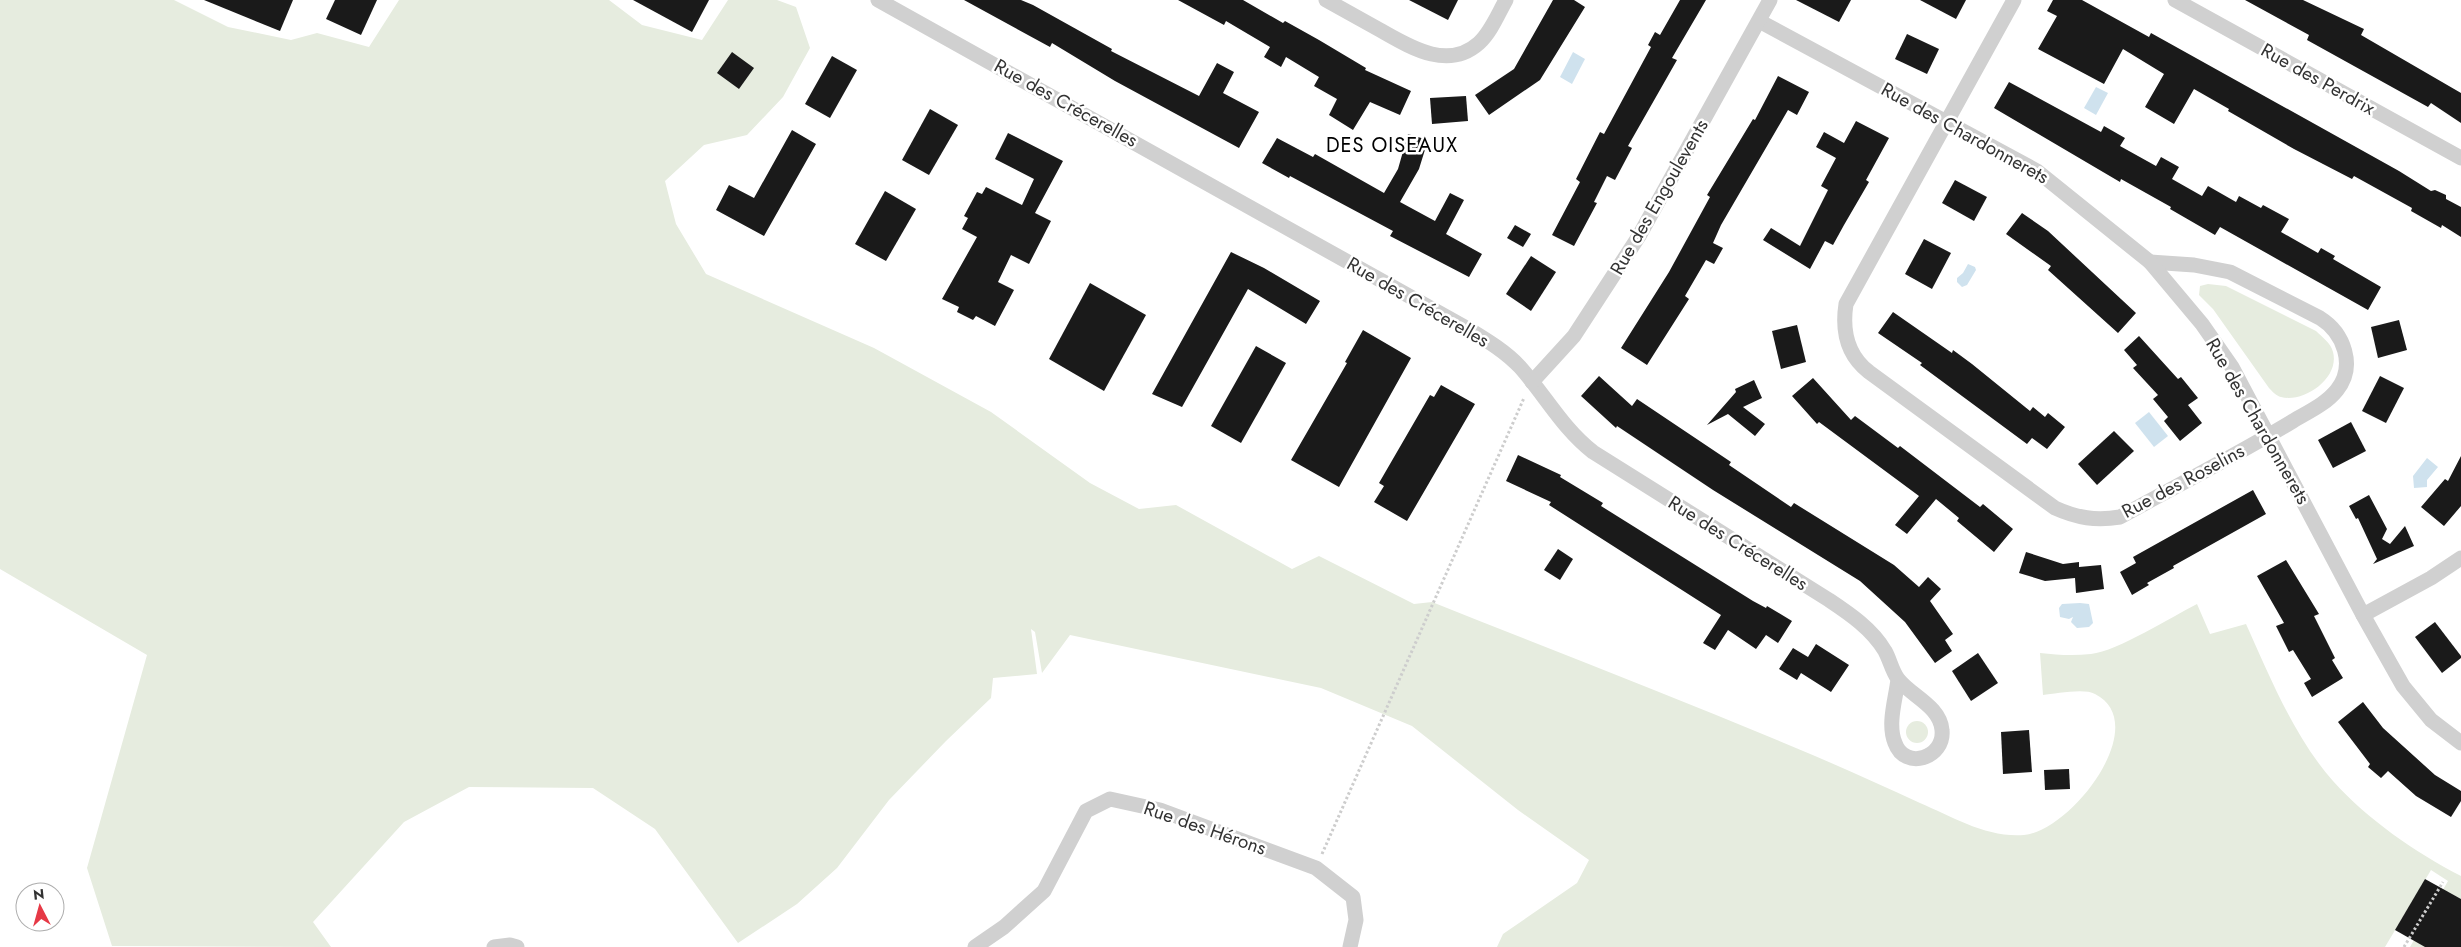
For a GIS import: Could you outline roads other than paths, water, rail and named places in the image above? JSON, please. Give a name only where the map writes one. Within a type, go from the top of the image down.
[{"type":"street","name":"Rue des Crécerelles","points":[[878,0],[1470,330],[1505,353],[1532,382],[1569,430],[1604,460],[1846,612],[1875,638],[1898,679],[1928,706],[1940,721],[1942,729],[1941,743],[1932,755],[1925,758],[1909,758],[1897,749],[1894,742],[1892,724],[1898,679]]},
{"type":"street","points":[[1326,0],[1415,50],[1438,56],[1459,54],[1480,42],[1506,0]]},
{"type":"street","name":"Rue des Engoulevents","points":[[1532,382],[1574,336],[1634,244],[1770,0]]},
{"type":"street","points":[[1948,121],[2014,0]]},
{"type":"street","name":"Rue des Perdrix","points":[[2175,0],[2461,158]]},
{"type":"street","name":"Rue des Chardonnerets","points":[[1759,21],[1948,121],[2037,171],[2150,262],[2206,330],[2232,368],[2270,435],[2362,615],[2403,686],[2416,704],[2436,724],[2461,743]]},
{"type":"street","name":"Rue des Roselins","points":[[1948,121],[1846,304],[1843,321],[1846,338],[1853,355],[1865,368],[2055,508],[2071,515],[2087,519],[2104,520],[2120,517],[2270,435],[2324,401],[2339,387],[2346,372],[2346,361],[2342,343],[2337,333],[2320,318],[2230,272],[2194,265],[2150,262]]},
{"type":"street","points":[[2362,615],[2431,578],[2461,558]]},
{"type":"street","name":"Rue des Hérons","points":[[975,947],[1004,927],[1044,891],[1086,811],[1110,799],[1160,810],[1316,868],[1353,897],[1356,920],[1350,947]]},
{"type":"street","points":[[494,947],[510,945],[517,947]]},
{"type":"water","points":[[1573,52],[1585,59],[1572,84],[1560,77]]},
{"type":"water","points":[[2096,87],[2108,93],[2096,115],[2084,108]]},
{"type":"water","points":[[1968,264],[1975,267],[1976,270],[1967,285],[1962,287],[1957,282],[1957,278],[1963,273]]},
{"type":"water","points":[[2149,412],[2168,436],[2154,447],[2135,423]]},
{"type":"water","points":[[2427,458],[2438,467],[2427,480],[2427,487],[2414,488],[2413,476]]},
{"type":"water","points":[[2062,604],[2089,604],[2093,623],[2089,627],[2077,628],[2071,622],[2073,617],[2069,619],[2060,617],[2059,608]]},
{"type":"district","name":"DES OISEAUX","points":[[1392,145]]}]
